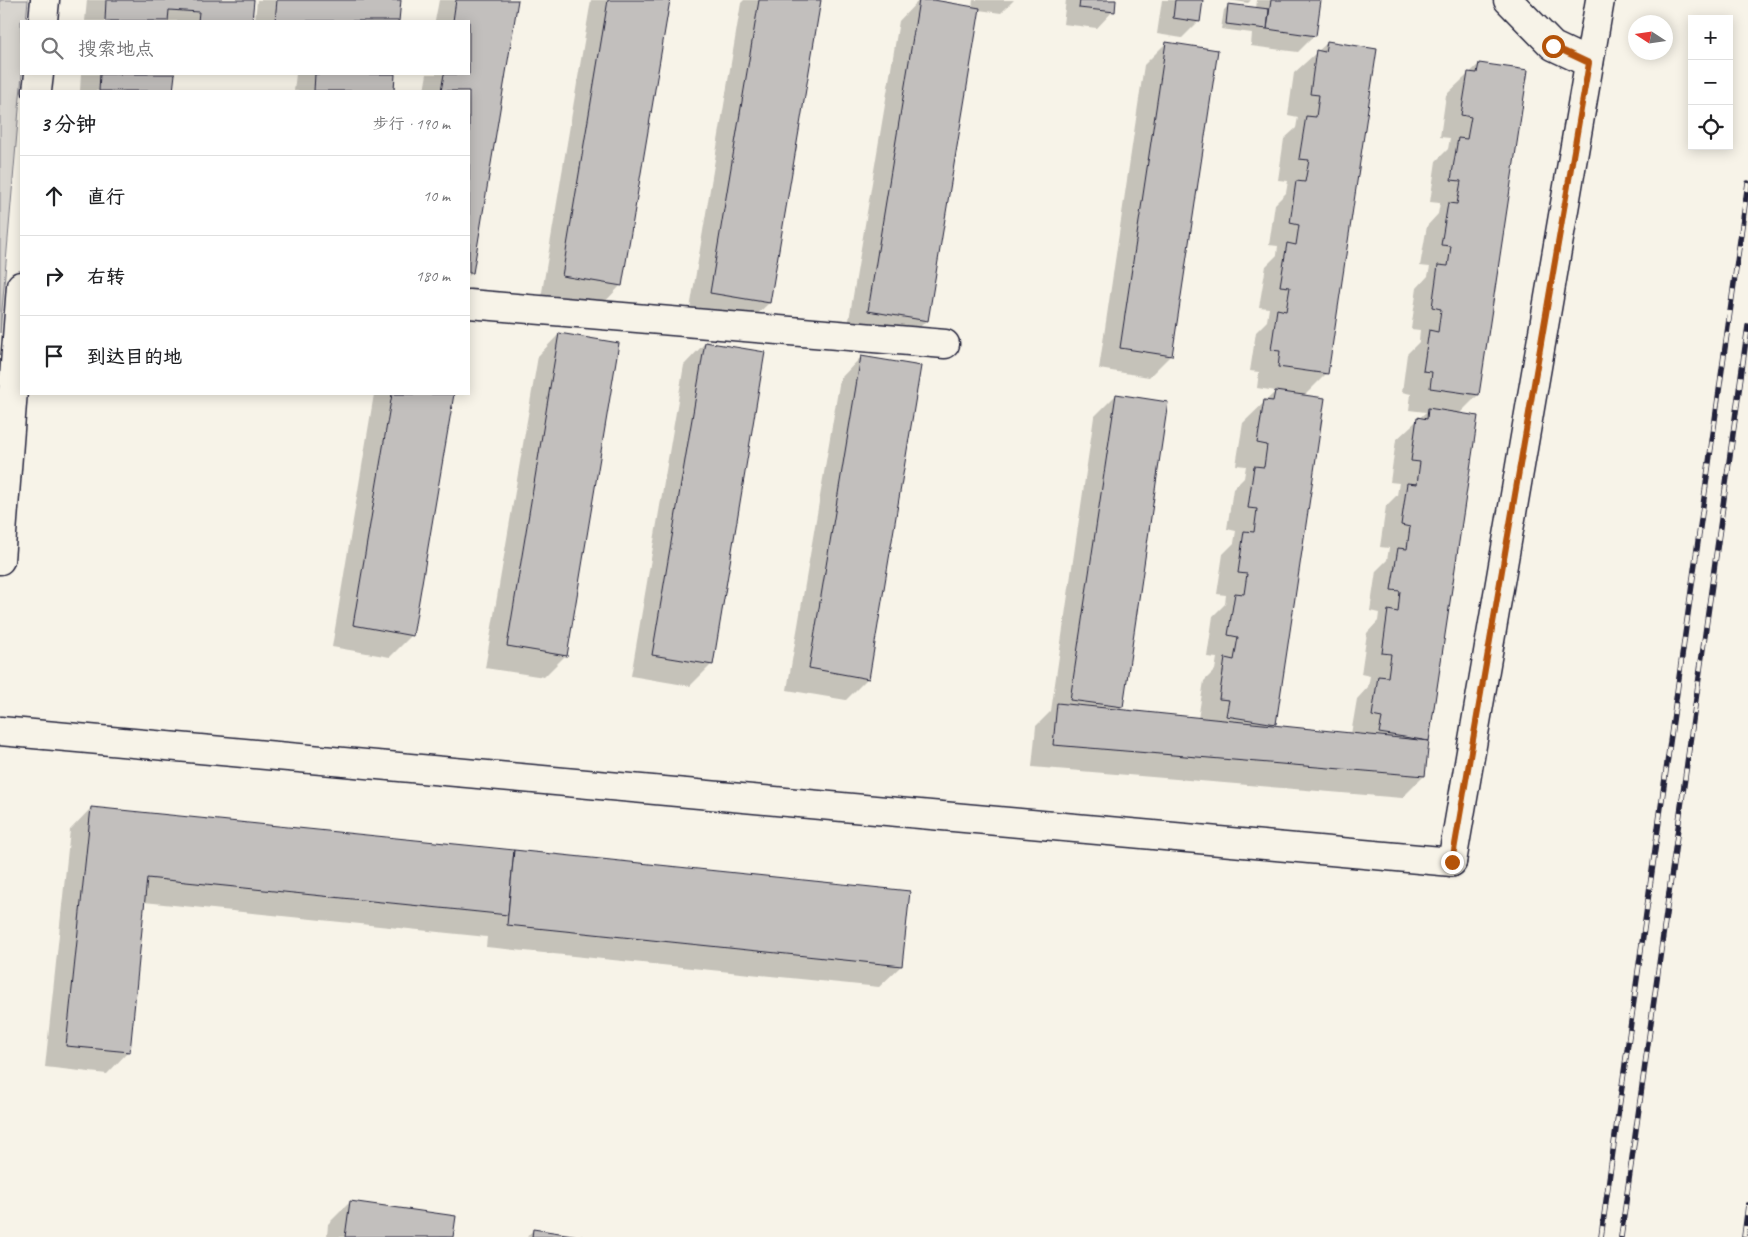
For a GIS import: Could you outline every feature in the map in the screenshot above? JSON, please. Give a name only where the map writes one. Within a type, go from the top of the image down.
[{"type":"street","points":[[43,20],[45,0]]},
{"type":"street","points":[[1508,0],[1553,46],[1589,63]]},
{"type":"street","points":[[0,731],[1452,862],[1600,0]]},
{"type":"street","points":[[37,90],[39,75]]},
{"type":"street","points":[[0,560],[20,299]]},
{"type":"street","points":[[470,304],[945,344]]},
{"type":"shaded area","points":[[0,0],[28,0],[26,20],[20,20],[20,75],[22,75],[0,333]]},
{"type":"building","points":[[106,0],[254,0],[252,20],[198,20],[199,12],[169,10],[168,20],[105,20]]},
{"type":"building","points":[[277,0],[401,0],[399,20],[275,20]]},
{"type":"building","points":[[456,0],[518,0],[473,273],[470,273],[470,90],[441,90],[444,75],[470,75],[470,20],[453,20]]},
{"type":"building","points":[[608,0],[670,0],[622,286],[562,276]]},
{"type":"building","points":[[759,0],[821,0],[770,303],[710,293]]},
{"type":"building","points":[[919,0],[934,0],[980,8],[928,321],[868,311]]},
{"type":"building","points":[[1080,0],[1116,0],[1115,12],[1079,8]]},
{"type":"building","points":[[1175,0],[1203,0],[1200,22],[1173,18]]},
{"type":"building","points":[[1271,0],[1321,0],[1316,36],[1267,29]]},
{"type":"building","points":[[1228,4],[1269,9],[1267,29],[1226,24]]},
{"type":"building","points":[[1327,41],[1377,49],[1328,374],[1278,367],[1280,351],[1271,350],[1277,309],[1286,311],[1290,287],[1280,286],[1287,243],[1296,245],[1299,225],[1290,223],[1296,181],[1305,182],[1309,160],[1299,159],[1306,116],[1316,117],[1319,95],[1310,94],[1316,50],[1325,52]]},
{"type":"building","points":[[1166,42],[1218,50],[1172,356],[1120,348]]},
{"type":"building","points":[[1479,63],[1528,70],[1479,395],[1430,388],[1432,372],[1423,371],[1429,330],[1438,332],[1441,309],[1432,307],[1438,265],[1448,266],[1451,246],[1441,245],[1448,203],[1457,204],[1461,181],[1451,180],[1458,138],[1467,139],[1471,117],[1461,115],[1468,72],[1477,73]]},
{"type":"building","points":[[100,75],[175,75],[173,90],[99,90]]},
{"type":"building","points":[[315,75],[395,75],[394,90],[314,90]]},
{"type":"building","points":[[559,333],[619,343],[567,656],[507,646]]},
{"type":"building","points":[[705,342],[765,352],[713,665],[652,655]]},
{"type":"building","points":[[861,356],[921,366],[869,679],[809,668]]},
{"type":"building","points":[[1275,391],[1325,398],[1276,724],[1226,716],[1229,700],[1219,699],[1225,658],[1234,660],[1238,637],[1228,635],[1235,593],[1244,594],[1247,574],[1238,573],[1244,531],[1254,532],[1257,509],[1248,508],[1254,466],[1264,467],[1267,445],[1257,443],[1264,400],[1273,401]]},
{"type":"building","points":[[1116,394],[1168,402],[1123,707],[1070,700]]},
{"type":"building","points":[[392,395],[454,395],[413,636],[353,625]]},
{"type":"building","points":[[1428,408],[1478,416],[1429,741],[1379,733],[1382,718],[1372,716],[1378,676],[1388,677],[1391,654],[1382,653],[1388,610],[1398,612],[1400,591],[1391,590],[1398,548],[1407,549],[1410,527],[1401,525],[1407,483],[1417,484],[1420,462],[1411,461],[1417,417],[1427,419]]},
{"type":"building","points":[[1057,703],[1429,741],[1425,776],[1053,745]]},
{"type":"building","points":[[91,807],[514,850],[508,915],[147,878],[130,1052],[66,1046]]},
{"type":"building","points":[[514,850],[910,891],[902,966],[507,925]]},
{"type":"building","points":[[350,1201],[456,1216],[453,1237],[345,1237]]},
{"type":"building","points":[[533,1229],[586,1237],[532,1237]]},
{"type":"railway","points":[[1601,1237],[1748,183]]},
{"type":"railway","points":[[1621,1237],[1748,326]]},
{"type":"railway","points":[[1744,1237],[1748,1205]]},
{"type":"route","points":[[1452,862],[1589,63],[1553,46]]}]
